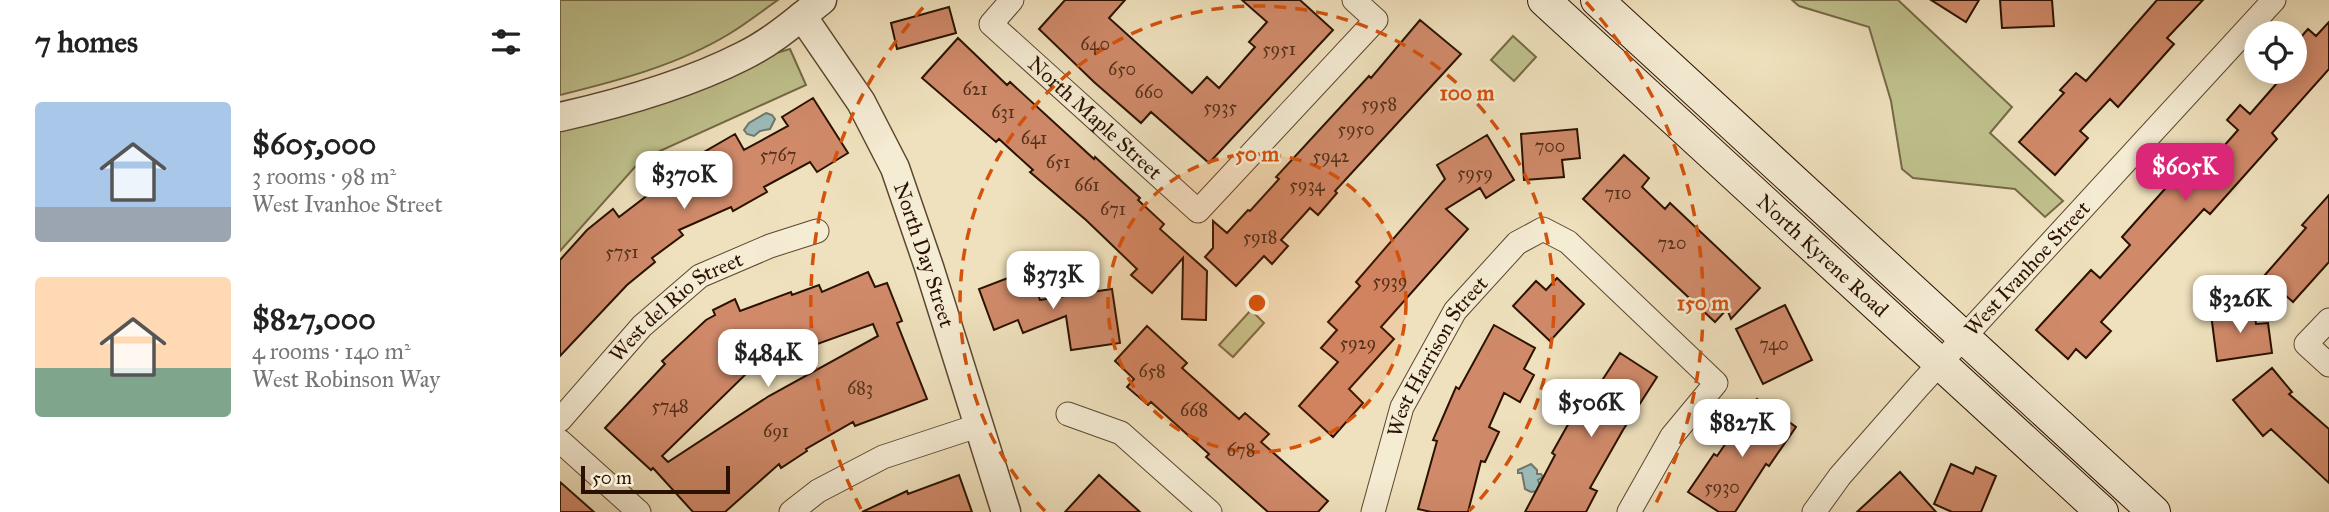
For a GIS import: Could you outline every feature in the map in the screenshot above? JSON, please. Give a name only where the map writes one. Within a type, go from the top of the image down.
[{"type":"main road","name":"North Kyrene Road","points":[[1545,0],[2102,512]]},
{"type":"main road","name":"North Kyrene Road","points":[[1597,0],[2154,512]]},
{"type":"street","name":"North Maple Street","points":[[1013,0],[991,24],[1198,211],[1376,20],[1354,0]]},
{"type":"street","name":"West Ivanhoe Street","points":[[1814,512],[1840,477],[1940,363],[2274,0]]},
{"type":"street","points":[[560,117],[595,109],[687,80],[744,56],[778,35],[812,8]]},
{"type":"street","name":"North Day Street","points":[[812,8],[895,168],[1006,512]]},
{"type":"street","name":"West Harrison Street","points":[[1373,512],[1402,407],[1455,311],[1517,243],[1543,229],[1568,242],[1716,383],[1672,436],[1629,512]]},
{"type":"street","name":"West del Rio Street","points":[[560,420],[642,326],[700,276],[770,246],[817,231]]},
{"type":"street","points":[[2329,320],[2306,344],[2329,365]]},
{"type":"street","points":[[1068,414],[1121,433],[1210,512]]},
{"type":"street","points":[[791,512],[818,491],[883,457],[977,426]]},
{"type":"street","points":[[560,441],[639,512]]},
{"type":"green space","points":[[560,0],[778,0],[735,30],[689,55],[625,78],[560,95]]},
{"type":"green space","points":[[1792,0],[1898,0],[2012,107],[1990,133],[2063,201],[2045,217],[2015,189],[1913,178],[1902,169],[1891,101],[1869,27],[1799,6]]},
{"type":"green space","points":[[1513,36],[1536,57],[1514,81],[1491,60]]},
{"type":"green space","points":[[790,49],[806,85],[642,159],[560,251],[560,115]]},
{"type":"green space","points":[[1251,310],[1264,323],[1233,357],[1219,345]]},
{"type":"water","points":[[766,113],[775,119],[770,129],[760,131],[754,136],[747,134],[744,130],[749,123]]},
{"type":"water","points":[[1531,464],[1537,474],[1543,477],[1538,480],[1540,486],[1537,491],[1531,492],[1525,489],[1522,473],[1518,473],[1518,470]]},
{"type":"building","points":[[1065,0],[1125,0],[1109,18],[1192,93],[1207,77],[1219,88],[1255,47],[1249,42],[1267,22],[1242,0],[1300,0],[1333,30],[1209,163],[1151,112],[1141,123],[1039,29]]},
{"type":"building","points":[[1931,0],[1979,0],[1966,22]]},
{"type":"building","points":[[2000,0],[2052,0],[2054,26],[2002,28]]},
{"type":"building","points":[[2157,0],[2203,0],[2167,38],[2174,44],[2118,107],[2110,99],[2080,131],[2088,138],[2055,175],[2019,142],[2064,93],[2060,90],[2076,73],[2086,81]]},
{"type":"building","points":[[949,7],[956,33],[897,49],[891,23]]},
{"type":"building","points":[[1420,20],[1461,54],[1335,191],[1337,193],[1318,215],[1310,208],[1281,240],[1288,246],[1272,264],[1264,256],[1236,286],[1205,257],[1213,248],[1213,221],[1227,233],[1248,210],[1250,211],[1279,179],[1276,177],[1369,76],[1371,78]]},
{"type":"building","points":[[2329,22],[2329,69],[2272,133],[2277,139],[2210,214],[2204,209],[2101,322],[2111,331],[2086,358],[2076,349],[2068,359],[2036,330],[2091,270],[2100,278],[2130,245],[2122,237],[2197,153],[2209,163],[2238,130],[2227,120],[2240,105],[2250,114],[2276,84],[2307,84],[2307,30],[2316,36]]},
{"type":"building","points":[[958,38],[1007,85],[1010,82],[1140,198],[1138,200],[1164,224],[1160,229],[1207,271],[1206,320],[1182,319],[1183,258],[1152,293],[1131,275],[1137,269],[1030,172],[1033,170],[999,139],[996,142],[922,78]]},
{"type":"building","points":[[813,98],[848,153],[817,172],[810,162],[764,187],[767,192],[733,211],[731,207],[679,230],[683,235],[652,258],[655,262],[627,285],[560,356],[560,260],[587,230],[613,209],[619,217],[665,182],[661,173],[735,134],[744,150],[788,126],[782,117]]},
{"type":"building","points":[[1577,129],[1580,158],[1562,160],[1564,177],[1524,180],[1521,134]]},
{"type":"building","points":[[1487,135],[1514,180],[1486,198],[1480,188],[1446,209],[1468,229],[1381,327],[1394,339],[1349,389],[1363,403],[1333,437],[1299,406],[1338,362],[1321,348],[1337,330],[1328,322],[1360,286],[1356,282],[1445,179],[1437,165]]},
{"type":"building","points":[[1624,155],[1649,178],[1642,187],[1665,209],[1670,203],[1760,288],[1731,319],[1727,309],[1715,322],[1583,199]]},
{"type":"building","points":[[2329,195],[2329,262],[2293,302],[2264,276],[2306,228],[2302,225]]},
{"type":"building","points":[[1029,270],[1040,300],[1112,289],[1120,343],[1071,350],[1066,316],[1023,333],[1018,320],[994,330],[979,289]]},
{"type":"building","points":[[868,272],[875,287],[887,283],[902,321],[897,323],[927,399],[855,426],[853,422],[806,449],[807,451],[781,468],[779,464],[725,512],[693,512],[653,468],[651,470],[605,428],[665,364],[662,361],[706,320],[715,315],[713,310],[735,299],[740,311],[791,292],[792,295],[819,285],[822,292]],"holes":[[[873,324],[878,336],[769,396],[668,462],[662,456],[753,367]]]},
{"type":"building","points":[[1557,278],[1584,304],[1550,341],[1513,306],[1536,281],[1546,290]]},
{"type":"building","points":[[1785,305],[1812,360],[1763,384],[1736,329]]},
{"type":"building","points":[[2254,308],[2256,324],[2268,323],[2272,353],[2217,361],[2211,314]]},
{"type":"building","points":[[1494,325],[1535,348],[1524,369],[1534,375],[1520,402],[1504,393],[1489,427],[1499,432],[1485,462],[1481,461],[1468,512],[1431,512],[1418,509],[1437,441],[1433,440],[1456,387],[1459,389]]},
{"type":"building","points":[[1147,326],[1187,363],[1182,368],[1239,419],[1245,413],[1269,434],[1261,442],[1328,501],[1318,512],[1268,512],[1206,457],[1209,454],[1151,402],[1148,405],[1127,387],[1134,379],[1115,361]]},
{"type":"building","points":[[1620,353],[1657,377],[1590,488],[1597,491],[1586,512],[1525,512],[1555,455],[1552,453],[1579,405],[1584,408]]},
{"type":"building","points":[[2272,368],[2292,392],[2289,394],[2329,429],[2329,483],[2271,429],[2263,436],[2233,400]]},
{"type":"building","points":[[1757,399],[1796,427],[1769,466],[1766,464],[1735,512],[1719,512],[1688,492]]},
{"type":"building","points":[[1951,464],[1973,474],[1976,467],[1996,476],[1981,512],[1952,512],[1934,504]]},
{"type":"building","points":[[1900,472],[1936,512],[1857,512]]},
{"type":"building","points":[[959,475],[972,512],[862,512],[907,491],[908,494]]},
{"type":"building","points":[[1099,475],[1140,512],[1065,512]]},
{"type":"building","points":[[560,482],[594,512],[560,512]]}]
